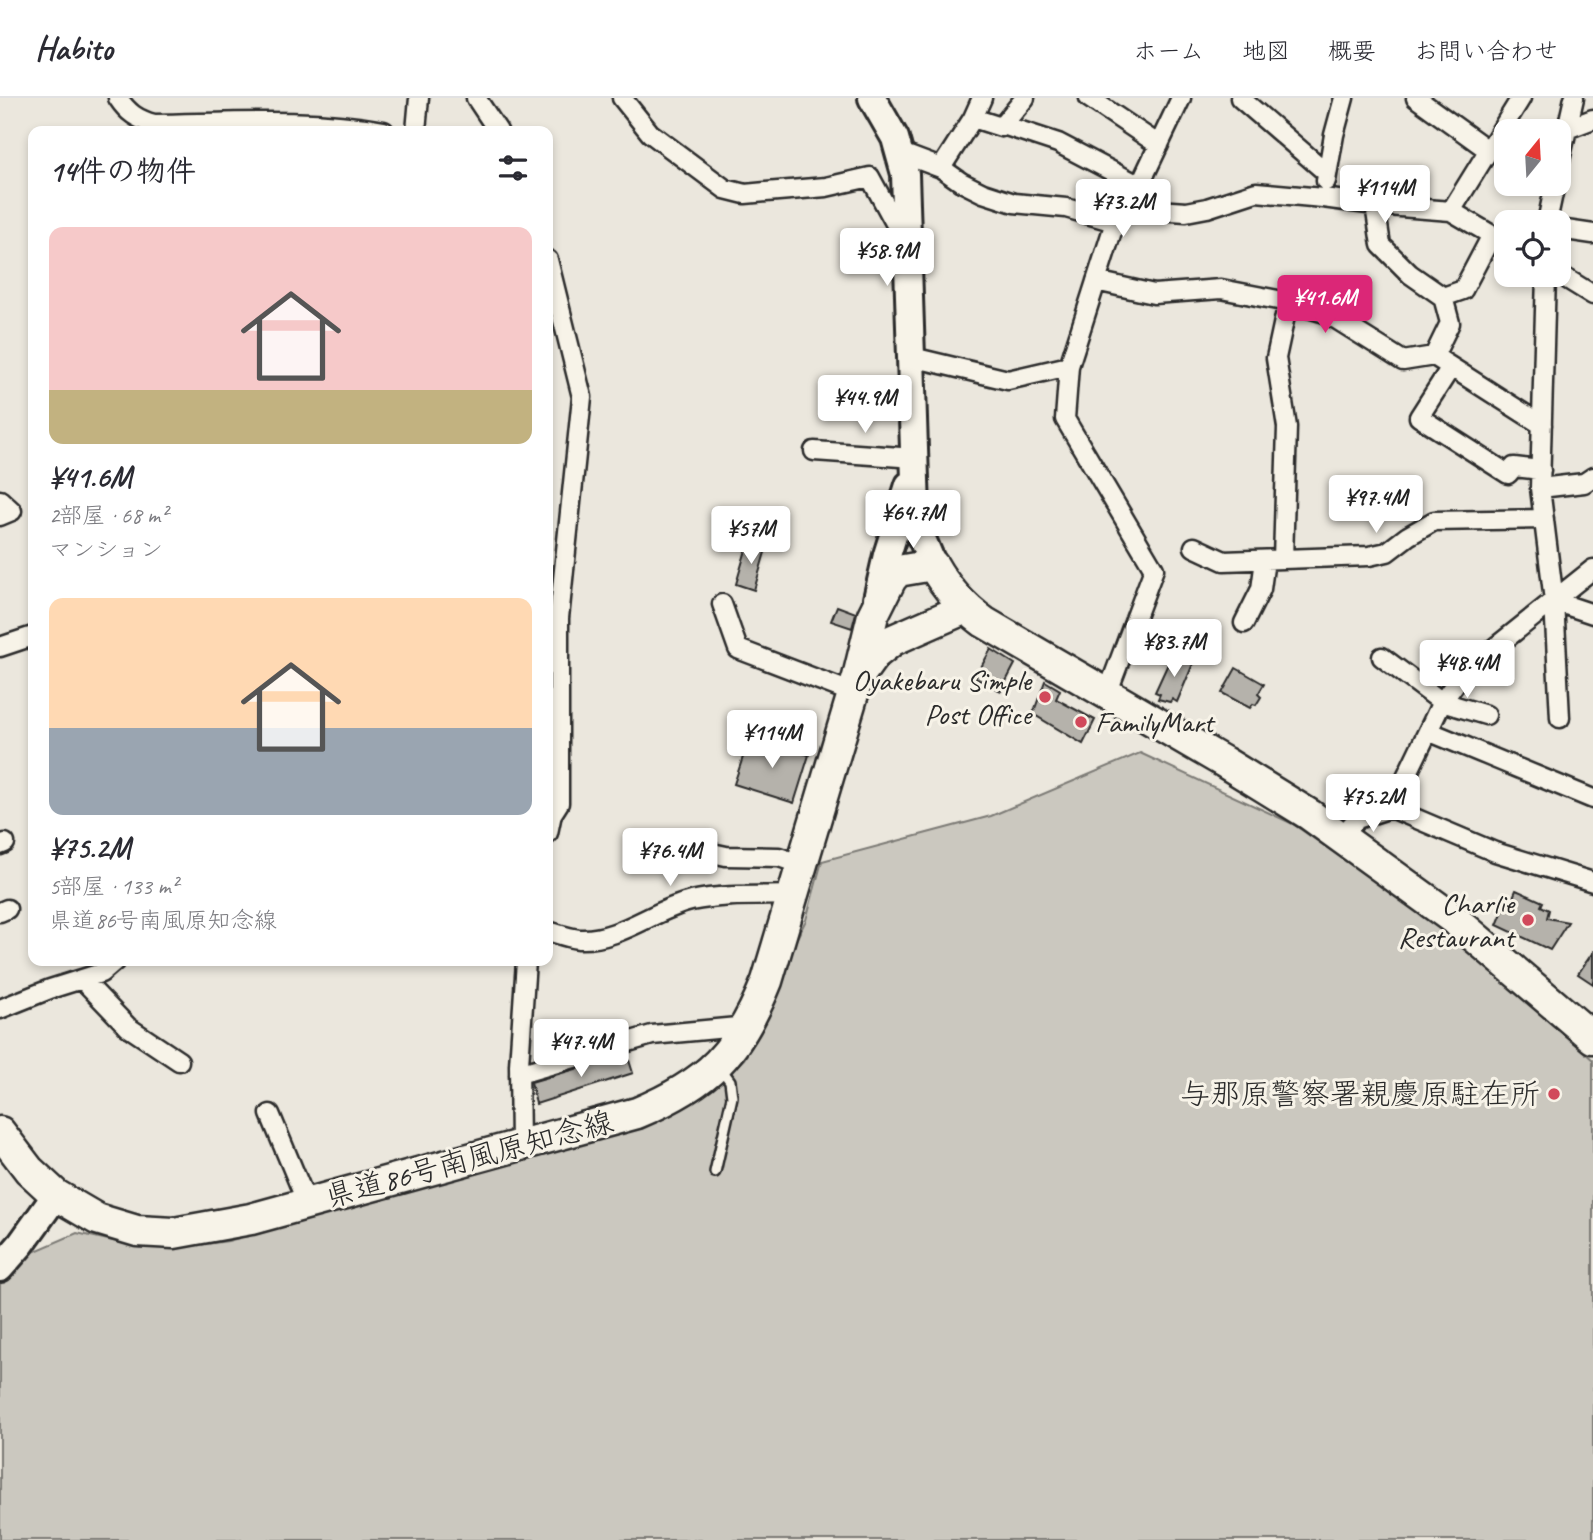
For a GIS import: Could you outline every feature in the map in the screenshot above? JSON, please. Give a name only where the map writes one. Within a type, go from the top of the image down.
[{"type":"main road","points":[[872,98],[901,153],[908,194],[915,465],[920,534],[944,584],[966,608],[997,630],[1224,762],[1341,837],[1455,920],[1593,1038]]},
{"type":"main road","points":[[873,614],[890,542],[915,465]]},
{"type":"main road","name":"県道86号南風原知念線","points":[[0,1132],[29,1170],[56,1195],[97,1219],[137,1231],[174,1233],[220,1226],[637,1113],[692,1086],[718,1064],[748,1026],[767,981],[855,685],[873,614],[898,571],[933,565]]},
{"type":"main road","name":"県道86号南風原知念線","points":[[855,685],[874,655],[893,640],[966,608]]},
{"type":"main road","points":[[0,1268],[56,1195]]},
{"type":"street","points":[[118,98],[137,119],[154,124],[266,122],[351,126]]},
{"type":"street","points":[[416,126],[419,98]]},
{"type":"street","points":[[476,98],[495,126]]},
{"type":"street","points":[[622,98],[650,133],[725,189],[745,194],[826,187],[870,177],[895,223],[909,228]]},
{"type":"street","points":[[941,168],[974,118],[982,98]]},
{"type":"street","points":[[1003,125],[1025,98]]},
{"type":"street","points":[[1089,98],[1159,145]]},
{"type":"street","points":[[1107,694],[1154,569],[1065,419],[1069,366],[1115,222],[1129,208],[1181,98]]},
{"type":"street","points":[[1240,98],[1327,173]]},
{"type":"street","points":[[1323,198],[1334,135],[1345,98]]},
{"type":"street","points":[[1416,98],[1488,150]]},
{"type":"street","points":[[1451,211],[1521,98]]},
{"type":"street","points":[[1569,119],[1574,98]]},
{"type":"street","points":[[974,118],[1058,143],[1140,186]]},
{"type":"street","points":[[1572,127],[1593,118]]},
{"type":"street","points":[[901,153],[941,168],[983,193],[1014,203],[1066,208],[1115,222]]},
{"type":"street","points":[[1129,208],[1186,212],[1256,192],[1451,211],[1494,236]]},
{"type":"street","points":[[1376,205],[1381,244],[1410,274],[1443,297],[1450,323],[1434,356]]},
{"type":"street","points":[[1571,231],[1593,234]]},
{"type":"street","points":[[1443,297],[1463,290],[1494,247]]},
{"type":"street","points":[[1096,281],[1154,294],[1221,289],[1289,302],[1328,314],[1403,361],[1434,356],[1542,425]]},
{"type":"street","points":[[1571,282],[1593,295]]},
{"type":"street","points":[[553,285],[582,397],[559,618],[558,803],[553,812]]},
{"type":"street","points":[[1546,287],[1540,479],[1554,601],[1560,718]]},
{"type":"street","points":[[1244,623],[1274,560],[1287,427],[1276,358],[1289,302]]},
{"type":"street","points":[[912,357],[1008,380],[1069,366]]},
{"type":"street","points":[[1451,367],[1419,417],[1508,474],[1514,467],[1540,479],[1584,482],[1593,477]]},
{"type":"street","points":[[814,451],[915,465]]},
{"type":"street","points":[[0,500],[12,511],[0,516]]},
{"type":"street","points":[[1194,547],[1224,561],[1369,556],[1387,552],[1434,521],[1544,519]]},
{"type":"street","points":[[1341,837],[1357,820],[1391,807],[1441,702],[1463,673],[1593,569]]},
{"type":"street","points":[[1554,601],[1593,614]]},
{"type":"street","points":[[722,604],[738,649],[855,685]]},
{"type":"street","points":[[0,647],[28,638]]},
{"type":"street","points":[[1382,657],[1441,702],[1486,715]]},
{"type":"street","points":[[1428,731],[1593,800]]},
{"type":"street","points":[[1391,807],[1495,852],[1593,882]]},
{"type":"street","points":[[674,845],[726,856],[779,857],[802,865]]},
{"type":"street","points":[[553,932],[579,939],[608,936],[650,915],[690,901],[726,895],[794,895]]},
{"type":"street","points":[[0,1009],[101,973],[110,966]]},
{"type":"street","points":[[520,1145],[519,1074],[526,966]]},
{"type":"street","points":[[82,979],[128,1027],[179,1061]]},
{"type":"street","points":[[519,1074],[652,1035],[748,1026]]},
{"type":"street","points":[[270,1114],[307,1203]]},
{"type":"lane","points":[[715,1172],[732,1097],[730,1081],[718,1064]]},
{"type":"shaded area","points":[[1140,753],[1293,824],[1445,930],[1593,1060],[1593,1540],[0,1540],[0,1284],[26,1255],[77,1233],[135,1246],[184,1247],[228,1241],[638,1127],[674,1112],[714,1088],[744,1059],[760,1034],[791,950],[806,920],[822,861],[991,816]]},
{"type":"building","points":[[748,543],[766,549],[754,590],[736,584]]},
{"type":"building","points":[[837,606],[856,613],[852,628],[831,621]]},
{"type":"building","points":[[991,649],[1015,664],[1001,691],[975,678]]},
{"type":"building","points":[[1172,655],[1193,664],[1177,702],[1172,699],[1170,702],[1158,699],[1160,694],[1155,692]]},
{"type":"building","points":[[1236,668],[1264,684],[1258,694],[1261,697],[1256,705],[1253,704],[1250,708],[1222,693]]},
{"type":"building","points":[[1045,681],[1060,690],[1056,699],[1095,720],[1083,744],[1033,714]]},
{"type":"building","points":[[750,736],[809,755],[794,803],[734,784]]},
{"type":"building","name":"Charlie Restaurant","points":[[1516,890],[1543,902],[1541,906],[1549,910],[1547,918],[1568,922],[1550,950],[1497,925],[1507,901],[1511,902]]},
{"type":"building","points":[[1593,952],[1593,984],[1578,974]]},
{"type":"building","points":[[627,1054],[633,1073],[536,1104],[531,1082]]},
{"type":"place","name":"Oyakebaru Simple Post Office","points":[[1045,697]]},
{"type":"place","name":"FamilyMart","points":[[1081,722]]},
{"type":"place","name":"Charlie Restaurant","points":[[1528,920]]},
{"type":"place","name":"与那原警察署親慶原駐在所","points":[[1554,1094]]}]
